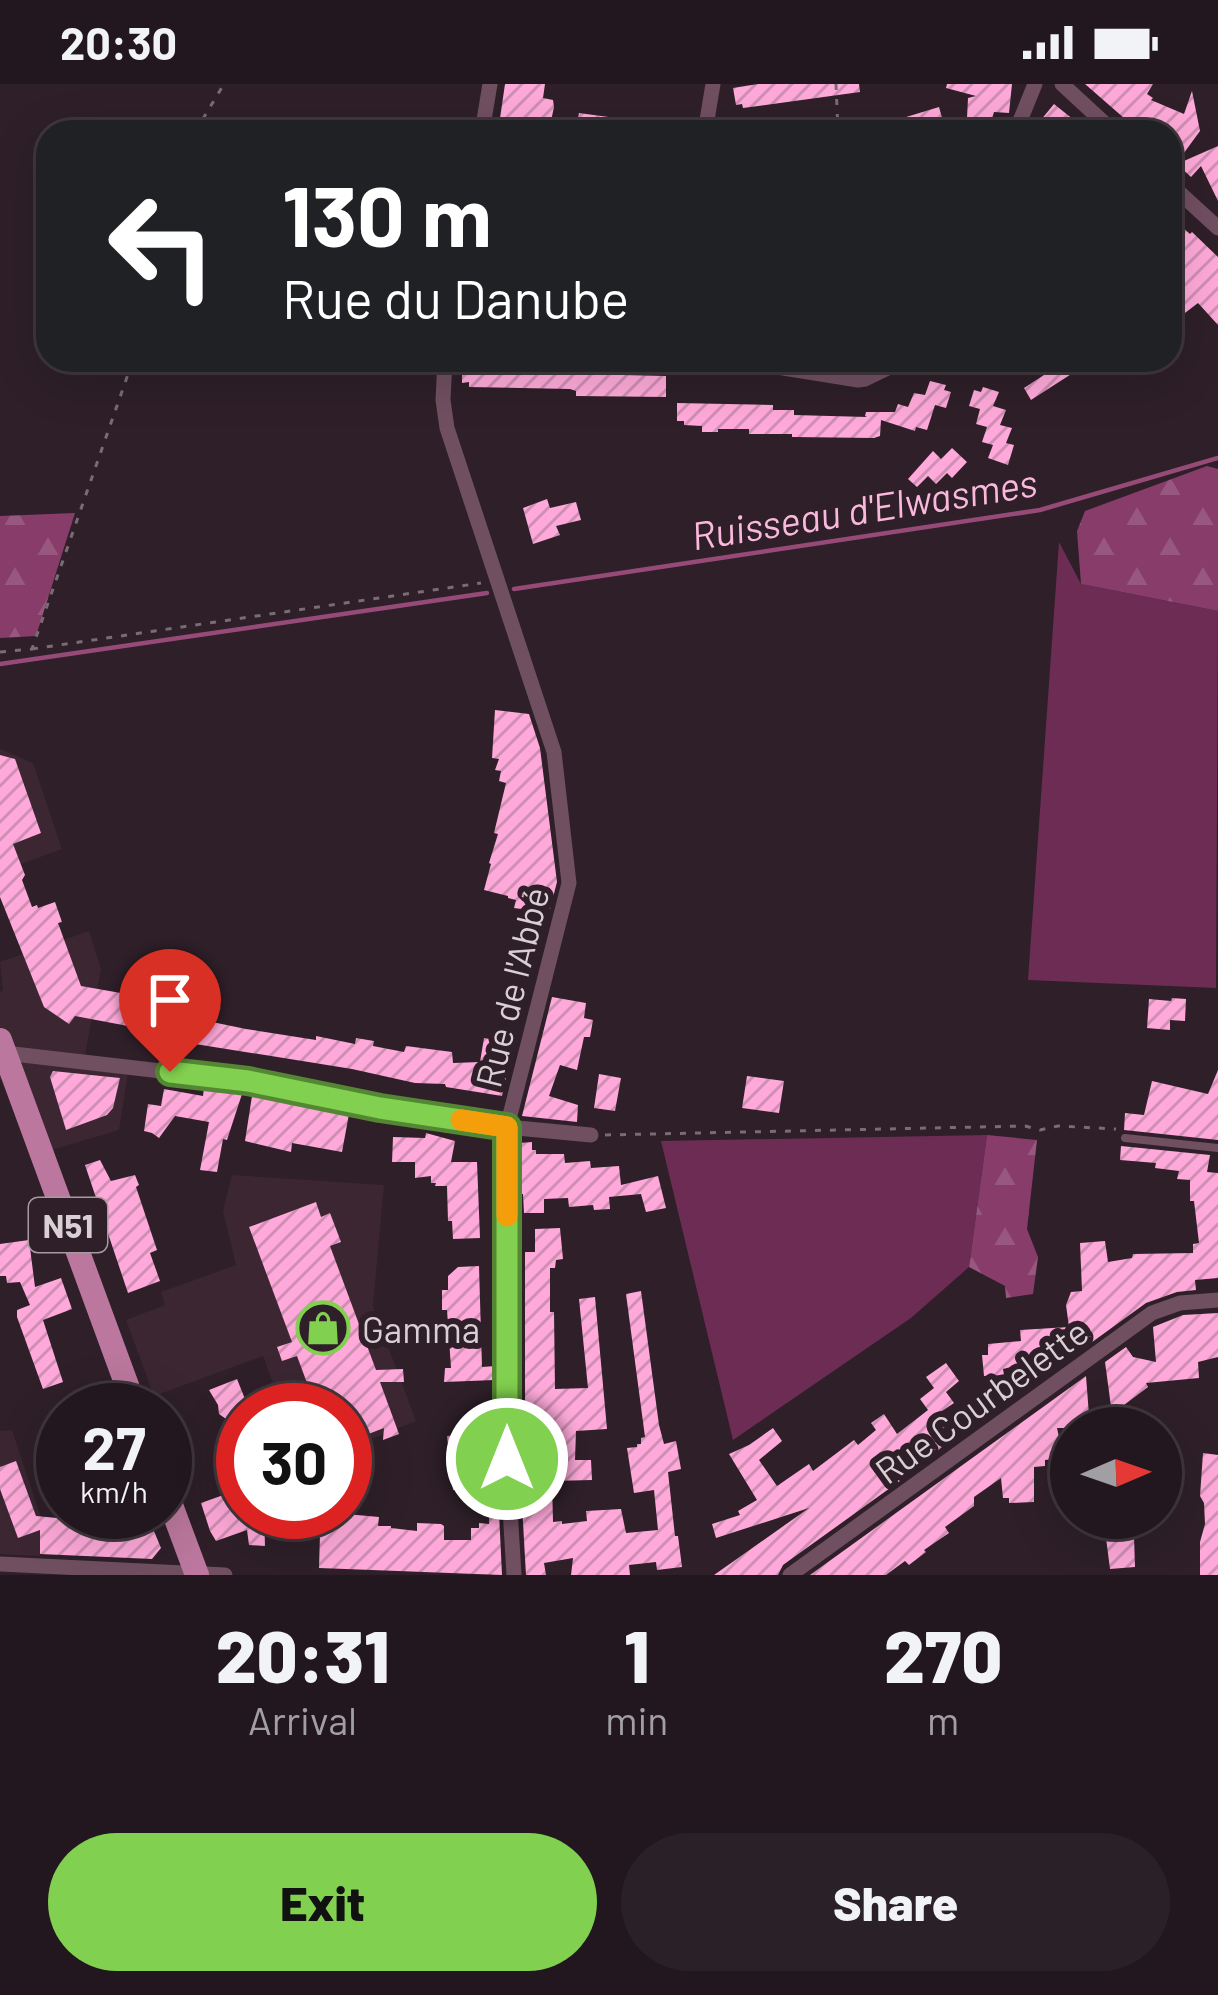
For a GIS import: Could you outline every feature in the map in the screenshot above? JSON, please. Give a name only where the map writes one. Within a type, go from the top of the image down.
[{"type":"main road","name":"N51","points":[[2,1046],[126,1383]]},
{"type":"main road","points":[[183,1539],[196,1574]]},
{"type":"street","points":[[484,120],[490,84]]},
{"type":"street","points":[[707,120],[713,84]]},
{"type":"street","points":[[1020,120],[1035,84]]},
{"type":"street","points":[[1062,84],[1101,120]]},
{"type":"street","points":[[1182,195],[1218,228]]},
{"type":"street","name":"Rue de l'Abbé","points":[[445,372],[447,428],[554,752],[569,883],[507,1127],[507,1459],[514,1575]]},
{"type":"street","points":[[802,372],[848,380],[865,380],[881,372]]},
{"type":"street","points":[[2,1046],[248,1081],[380,1108],[591,1135]]},
{"type":"street","name":"Rue Courbelette","points":[[790,1575],[1152,1313],[1180,1303],[1218,1300]]},
{"type":"street","points":[[0,1564],[225,1575]]},
{"type":"lane","points":[[1125,1138],[1218,1148]]},
{"type":"path","points":[[202,120],[224,84]]},
{"type":"path","points":[[836,84],[838,120]]},
{"type":"path","points":[[32,649],[129,372]]},
{"type":"path","points":[[0,652],[499,580]]},
{"type":"path","points":[[591,1135],[1025,1126],[1040,1130],[1058,1126],[1124,1130],[1125,1138]]},
{"type":"shaded area","points":[[1059,542],[1081,584],[1218,611],[1216,988],[1028,980]]},
{"type":"shaded area","points":[[0,749],[33,763],[62,849],[0,872]]},
{"type":"shaded area","points":[[89,931],[101,969],[83,1066],[128,1073],[119,1130],[45,1152],[18,1075],[0,1080],[0,962]]},
{"type":"shaded area","points":[[987,1135],[969,1267],[911,1318],[733,1440],[661,1141]]},
{"type":"shaded area","points":[[232,1175],[384,1185],[373,1306],[416,1421],[372,1439],[372,1383],[273,1383],[263,1356],[189,1383],[149,1383],[126,1320],[165,1305],[161,1292],[236,1265],[223,1211]]},
{"type":"shaded area","points":[[12,1430],[36,1503],[40,1556],[0,1554],[0,1431]]},
{"type":"green space","points":[[1207,466],[1218,469],[1218,611],[1081,584],[1077,531],[1085,511]]},
{"type":"green space","points":[[75,513],[36,636],[0,638],[0,516]]},
{"type":"green space","points":[[987,1135],[1037,1140],[1027,1229],[1038,1257],[1033,1294],[1006,1298],[1005,1286],[969,1267]]},
{"type":"building","points":[[505,84],[545,84],[543,98],[553,100],[551,120],[500,120]]},
{"type":"building","points":[[859,84],[860,92],[743,108],[736,105],[733,88]]},
{"type":"building","points":[[947,84],[1012,84],[1009,113],[994,112],[992,119],[967,118],[968,98],[976,96],[946,88]]},
{"type":"building","points":[[1085,84],[1153,84],[1147,94],[1151,100],[1184,114],[1192,91],[1200,131],[1182,156],[1182,120],[1126,120]]},
{"type":"building","points":[[1054,104],[1073,120],[1041,120]]},
{"type":"building","points":[[939,107],[943,120],[896,120]]},
{"type":"building","points":[[579,113],[631,120],[578,120]]},
{"type":"building","points":[[1218,146],[1218,201],[1201,166],[1191,177],[1182,162]]},
{"type":"building","points":[[1182,227],[1218,257],[1218,325],[1198,303],[1182,315]]},
{"type":"building","points":[[462,372],[666,376],[666,397],[576,396],[570,389],[469,387],[469,382],[462,383]]},
{"type":"building","points":[[1049,372],[1074,372],[1031,400],[1024,388]]},
{"type":"building","points":[[930,381],[946,385],[944,390],[951,392],[946,408],[935,405],[927,430],[881,420],[880,436],[874,438],[792,437],[749,434],[749,429],[702,432],[702,426],[677,421],[677,403],[773,405],[773,410],[794,410],[794,415],[867,417],[866,412],[895,412],[898,404],[908,407],[914,393],[925,395]]},
{"type":"building","points":[[983,387],[999,392],[993,406],[1006,410],[1000,425],[1012,428],[1006,443],[1014,445],[1008,465],[988,458],[993,445],[982,442],[987,427],[976,424],[980,409],[969,406],[974,390],[981,392]]},
{"type":"building","points":[[952,448],[967,462],[952,478],[947,473],[936,484],[928,476],[917,487],[908,479],[933,451],[941,459]]},
{"type":"building","points":[[547,499],[550,508],[576,502],[581,520],[556,526],[560,535],[533,544],[523,508]]},
{"type":"building","points":[[495,710],[529,714],[540,748],[557,882],[550,909],[514,908],[516,900],[484,890],[506,783],[499,781],[501,771],[495,770],[499,759],[492,758]]},
{"type":"building","points":[[0,755],[15,759],[41,833],[13,844],[25,875],[22,880],[32,907],[55,902],[81,986],[155,999],[154,1010],[246,1029],[355,1044],[356,1038],[404,1052],[406,1046],[452,1052],[453,1063],[480,1062],[484,1038],[514,1043],[502,1096],[164,1039],[165,1033],[75,1016],[69,1024],[44,1007],[0,897]]},
{"type":"building","points":[[552,997],[586,1003],[584,1018],[593,1020],[577,1070],[560,1065],[549,1096],[578,1105],[577,1122],[522,1116]]},
{"type":"building","points":[[1149,999],[1186,999],[1185,1021],[1170,1020],[1170,1030],[1147,1028]]},
{"type":"building","points":[[1218,1070],[1218,1140],[1124,1130],[1125,1113],[1144,1115],[1152,1081],[1208,1094]]},
{"type":"building","points":[[53,1071],[120,1078],[113,1108],[107,1115],[66,1130],[50,1077]]},
{"type":"building","points":[[599,1074],[621,1078],[615,1111],[594,1108]]},
{"type":"building","points":[[747,1076],[784,1081],[779,1113],[742,1108]]},
{"type":"building","points":[[204,1088],[242,1094],[227,1140],[223,1139],[217,1172],[200,1170],[209,1122],[175,1116],[159,1138],[144,1131],[148,1104],[161,1106],[164,1089],[203,1096]]},
{"type":"building","points":[[252,1096],[349,1114],[342,1152],[292,1143],[291,1152],[245,1141]]},
{"type":"building","points":[[426,1133],[455,1141],[451,1162],[477,1162],[480,1238],[453,1239],[447,1186],[435,1186],[431,1176],[415,1178],[415,1162],[392,1162],[393,1137],[425,1138]]},
{"type":"building","points":[[532,1142],[536,1154],[564,1154],[565,1163],[619,1166],[621,1185],[658,1176],[666,1208],[646,1212],[641,1194],[609,1197],[610,1209],[594,1210],[593,1205],[569,1207],[568,1198],[544,1199],[544,1213],[524,1213],[523,1194],[519,1194],[519,1143]]},
{"type":"building","points":[[1121,1146],[1210,1155],[1207,1172],[1218,1173],[1218,1278],[1195,1280],[1196,1290],[1146,1303],[1066,1361],[1023,1364],[1003,1369],[1004,1375],[984,1376],[982,1355],[988,1355],[988,1344],[1021,1341],[1020,1330],[1069,1327],[1066,1305],[1071,1292],[1082,1291],[1080,1243],[1105,1241],[1108,1262],[1133,1254],[1193,1253],[1193,1244],[1199,1243],[1190,1180],[1177,1179],[1179,1171],[1155,1168],[1156,1163],[1120,1160]]},
{"type":"building","points":[[100,1160],[111,1181],[135,1175],[157,1250],[150,1253],[160,1281],[128,1293],[85,1165]]},
{"type":"building","name":"Gamma","points":[[316,1202],[321,1217],[330,1213],[341,1242],[330,1246],[376,1370],[403,1369],[404,1382],[380,1382],[399,1434],[383,1440],[384,1428],[372,1433],[372,1383],[307,1383],[297,1356],[282,1361],[277,1347],[292,1342],[249,1227]]},
{"type":"building","points":[[560,1228],[563,1259],[550,1268],[555,1389],[588,1388],[579,1299],[595,1297],[607,1429],[576,1431],[575,1460],[591,1460],[592,1480],[552,1481],[553,1522],[587,1521],[586,1511],[621,1509],[626,1533],[658,1530],[654,1490],[634,1493],[627,1448],[637,1447],[645,1437],[626,1294],[641,1291],[659,1425],[664,1444],[676,1441],[681,1469],[668,1472],[682,1567],[657,1570],[656,1562],[629,1565],[630,1575],[571,1575],[573,1558],[544,1563],[546,1575],[526,1575],[520,1470],[525,1470],[525,1252],[535,1252],[535,1229]]},
{"type":"building","points":[[29,1240],[35,1287],[61,1278],[72,1309],[43,1320],[63,1382],[41,1383],[17,1317],[17,1310],[30,1305],[20,1282],[7,1283],[6,1276],[0,1276],[0,1244]]},
{"type":"building","points":[[479,1266],[482,1367],[495,1366],[495,1380],[444,1382],[445,1368],[451,1368],[442,1290],[448,1290],[448,1276],[458,1267]]},
{"type":"building","points":[[1218,1313],[1218,1357],[1198,1362],[1199,1378],[1146,1383],[1148,1387],[1121,1407],[1111,1407],[1105,1362],[1126,1347],[1133,1357],[1156,1362],[1153,1327],[1183,1315]]},
{"type":"building","points":[[946,1363],[959,1381],[946,1392],[954,1403],[939,1413],[948,1425],[934,1435],[942,1447],[783,1565],[778,1575],[714,1575],[809,1508],[716,1538],[712,1524],[740,1515],[738,1511],[757,1500],[729,1454],[773,1428],[782,1441],[759,1460],[777,1486],[809,1464],[813,1471],[854,1440],[858,1445],[876,1430],[871,1423],[884,1414],[897,1434],[928,1410],[920,1399],[934,1388],[926,1377]]},
{"type":"building","points":[[1086,1376],[1088,1407],[1050,1407],[1050,1460],[1045,1460],[1045,1466],[1034,1467],[1034,1502],[1009,1503],[1009,1498],[1003,1498],[1001,1478],[974,1497],[974,1506],[945,1527],[949,1533],[909,1565],[905,1561],[886,1575],[810,1575]]},
{"type":"building","points":[[495,1428],[502,1575],[319,1568],[320,1539],[372,1539],[372,1516],[379,1517],[378,1526],[417,1531],[417,1523],[441,1524],[444,1540],[471,1540],[471,1528],[489,1524],[490,1492],[453,1490],[447,1436],[466,1434],[466,1429]]},
{"type":"building","points":[[1203,1453],[1218,1455],[1218,1575],[1200,1575],[1205,1524],[1200,1496]]},
{"type":"building","points":[[16,1461],[36,1516],[36,1531],[18,1538],[0,1489],[0,1467]]},
{"type":"building","points":[[216,1498],[216,1539],[222,1539],[216,1541],[210,1531],[201,1503]]},
{"type":"building","points":[[40,1539],[157,1539],[161,1548],[152,1559],[40,1554]]},
{"type":"building","points":[[248,1539],[265,1539],[265,1546],[249,1545]]},
{"type":"building","points":[[1106,1539],[1134,1539],[1135,1567],[1110,1569]]},
{"type":"waterway","name":"Ruisseau d'Elwasmes","points":[[514,589],[1040,510],[1218,458]]},
{"type":"waterway","name":"Ruisseau d'Elwasmes","points":[[0,664],[487,593]]},
{"type":"slow traffic","points":[[461,1120],[507,1127],[507,1216]]},
{"type":"place","name":"Gamma","points":[[323,1328]]},
{"type":"route","points":[[170,1072],[248,1081],[507,1127],[507,1459]]}]
